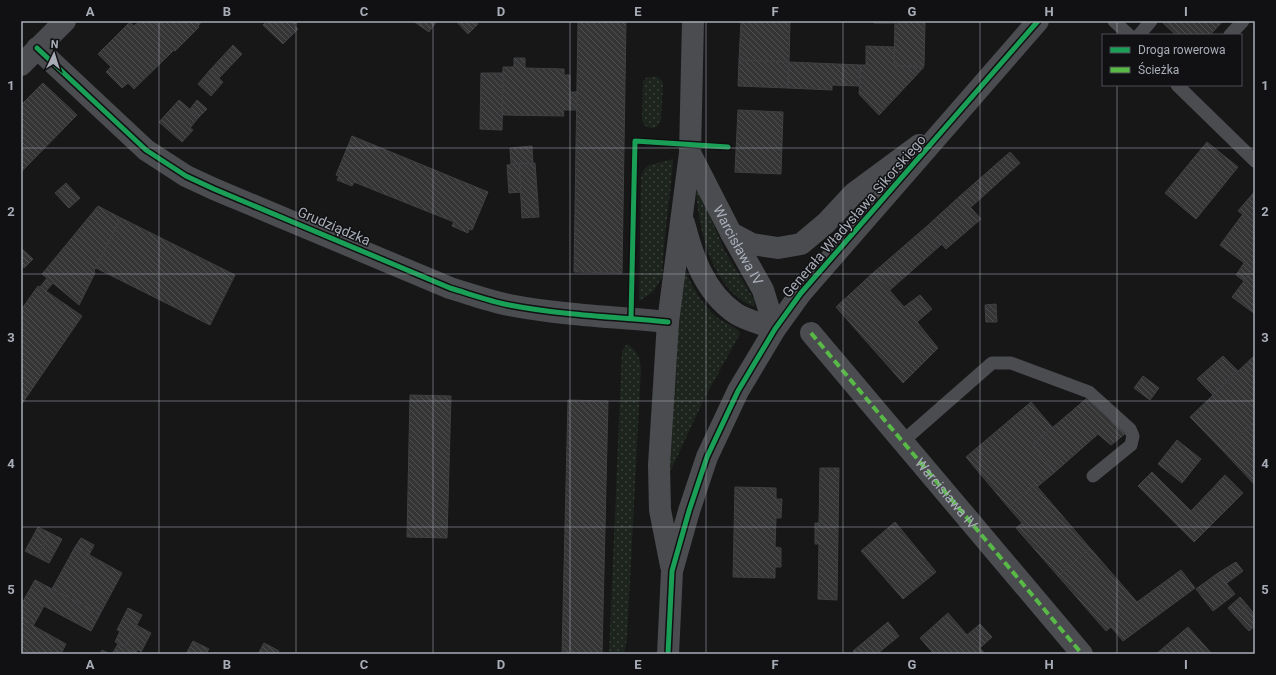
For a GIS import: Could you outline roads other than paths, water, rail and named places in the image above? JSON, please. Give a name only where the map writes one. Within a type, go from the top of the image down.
[{"type":"street","points":[[21,65],[65,21]]},
{"type":"street","name":"Warcisława IV","points":[[672,571],[660,510],[659,465],[668,322],[690,153],[693,21]]},
{"type":"street","name":"Generała Władysława Sikorskiego","points":[[668,654],[672,571],[689,511],[707,457],[738,391],[775,329],[801,293],[1038,21]]},
{"type":"street","name":"Grudziądzka","points":[[37,48],[146,150],[186,176],[214,189],[450,288],[480,297],[508,305],[538,310],[668,322]]},
{"type":"street","points":[[731,233],[752,244],[778,248],[801,244],[826,223],[854,193],[952,121]]},
{"type":"street","name":"Warcisława IV","points":[[690,153],[731,233],[763,290],[775,329]]},
{"type":"street","name":"Warcisława IV","points":[[682,215],[689,244],[701,274],[717,298],[736,313],[775,329]]},
{"type":"street","name":"Warcisława IV","points":[[811,333],[1082,654]]},
{"type":"lane","points":[[1114,21],[1128,34]]},
{"type":"lane","points":[[1140,34],[1151,21]]},
{"type":"lane","points":[[1231,34],[1243,21]]},
{"type":"lane","points":[[1180,86],[1255,161]]},
{"type":"lane","points":[[902,442],[992,363],[1011,363],[1089,392],[1130,429],[1133,436],[1130,445],[1093,476]]}]
